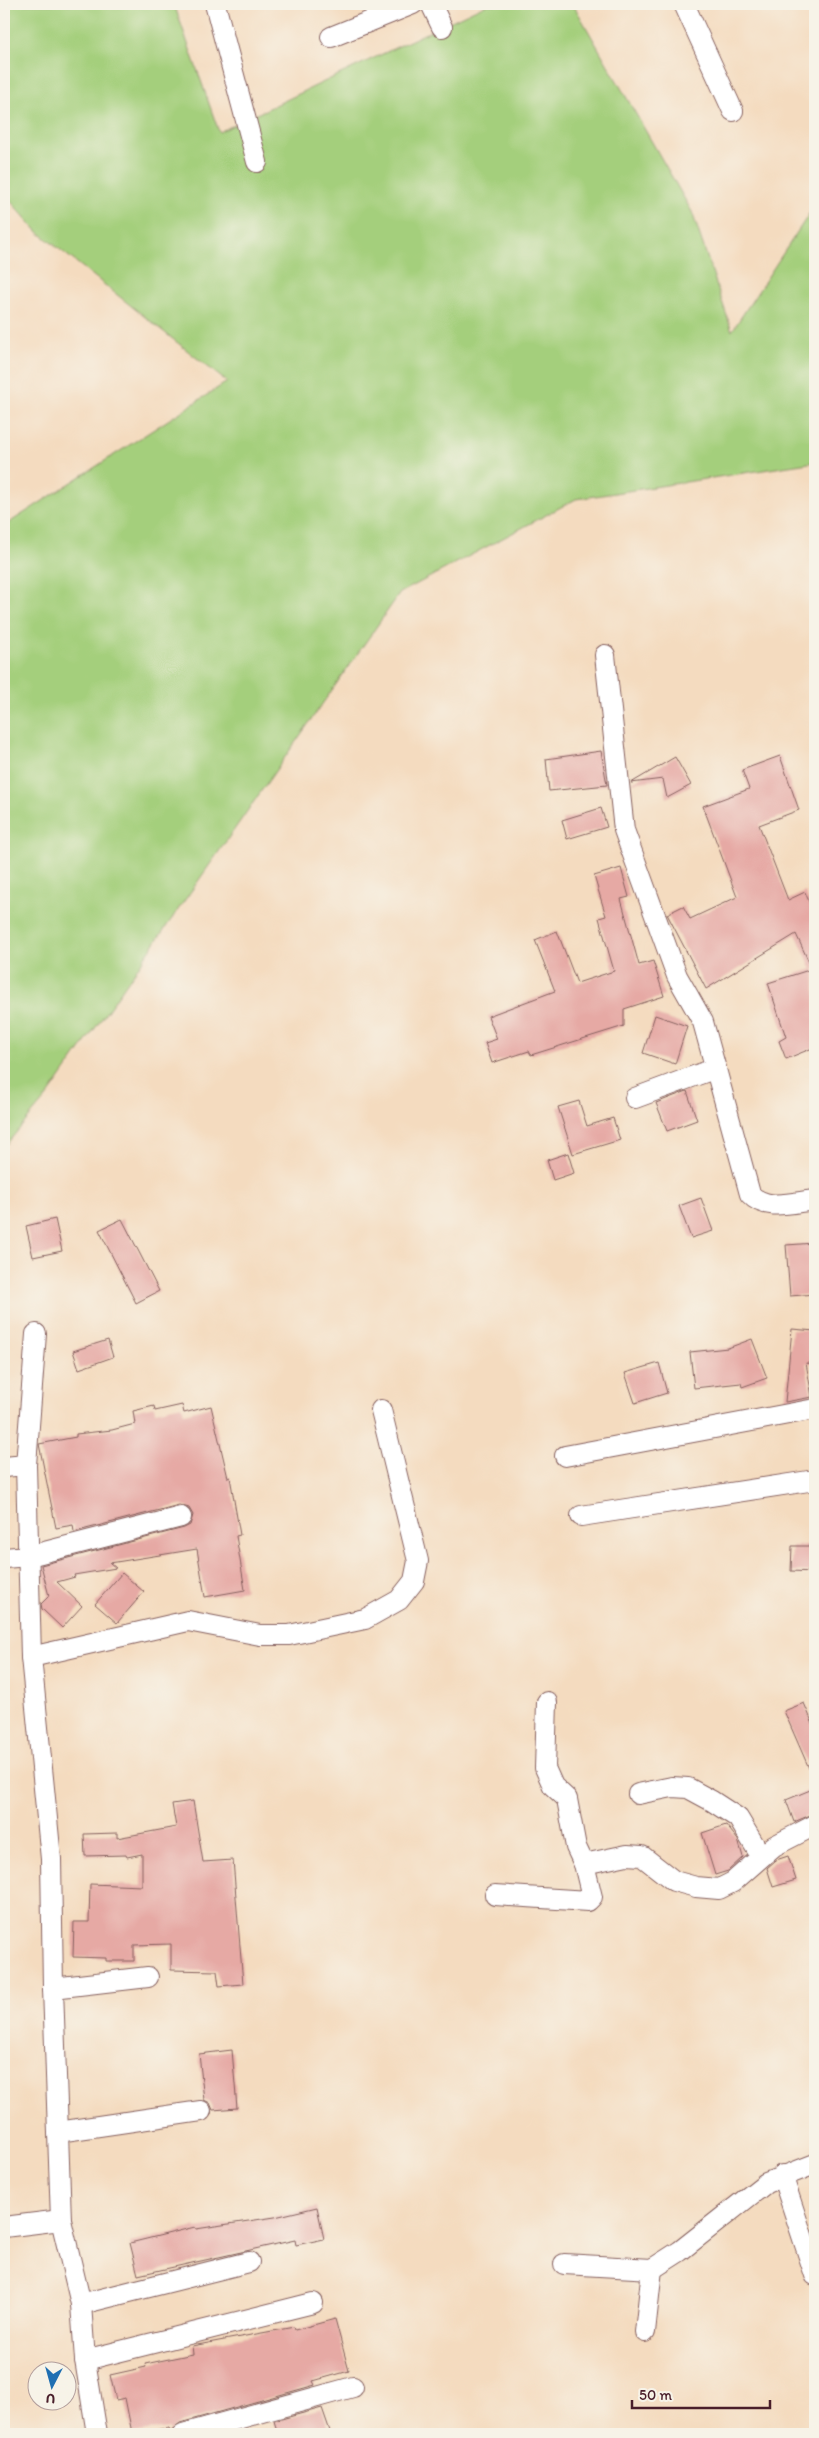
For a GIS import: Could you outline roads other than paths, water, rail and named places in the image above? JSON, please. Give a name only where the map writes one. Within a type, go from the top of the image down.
[{"type":"street","points":[[215,4],[257,162]]},
{"type":"street","points":[[330,37],[413,4]]},
{"type":"street","points":[[431,4],[442,27]]},
{"type":"street","points":[[684,4],[733,111]]},
{"type":"street","points":[[605,655],[624,830],[677,976],[703,1022],[750,1194],[755,1200],[766,1205],[815,1200]]},
{"type":"street","points":[[635,1098],[716,1068]]},
{"type":"street","points":[[36,1334],[26,1466],[31,1657],[51,1859],[53,1988],[61,2220],[81,2304],[86,2360],[97,2434]]},
{"type":"street","points":[[565,1456],[815,1409]]},
{"type":"street","points":[[31,1657],[188,1621],[260,1635],[289,1635],[365,1619],[399,1600],[414,1581],[418,1561],[381,1410]]},
{"type":"street","points":[[4,1467],[26,1466]]},
{"type":"street","points":[[581,1516],[815,1480]]},
{"type":"street","points":[[4,1558],[29,1556],[181,1517]]},
{"type":"street","points":[[496,1896],[588,1901],[592,1897],[584,1864],[576,1846],[567,1799],[553,1786],[545,1768],[547,1702]]},
{"type":"street","points":[[638,1794],[672,1787],[688,1788],[738,1818],[762,1856]]},
{"type":"street","points":[[584,1864],[627,1855],[642,1856],[674,1881],[696,1887],[719,1889],[733,1882],[774,1846],[815,1825]]},
{"type":"street","points":[[53,1988],[148,1978]]},
{"type":"street","points":[[58,2132],[201,2111]]},
{"type":"street","points":[[564,2264],[652,2269],[680,2251],[766,2183],[782,2175],[815,2164]]},
{"type":"street","points":[[782,2175],[815,2276]]},
{"type":"street","points":[[4,2227],[61,2220]]},
{"type":"street","points":[[81,2304],[249,2262]]},
{"type":"street","points":[[645,2332],[652,2269]]},
{"type":"street","points":[[86,2360],[314,2303]]},
{"type":"street","points":[[183,2434],[353,2388]]}]
